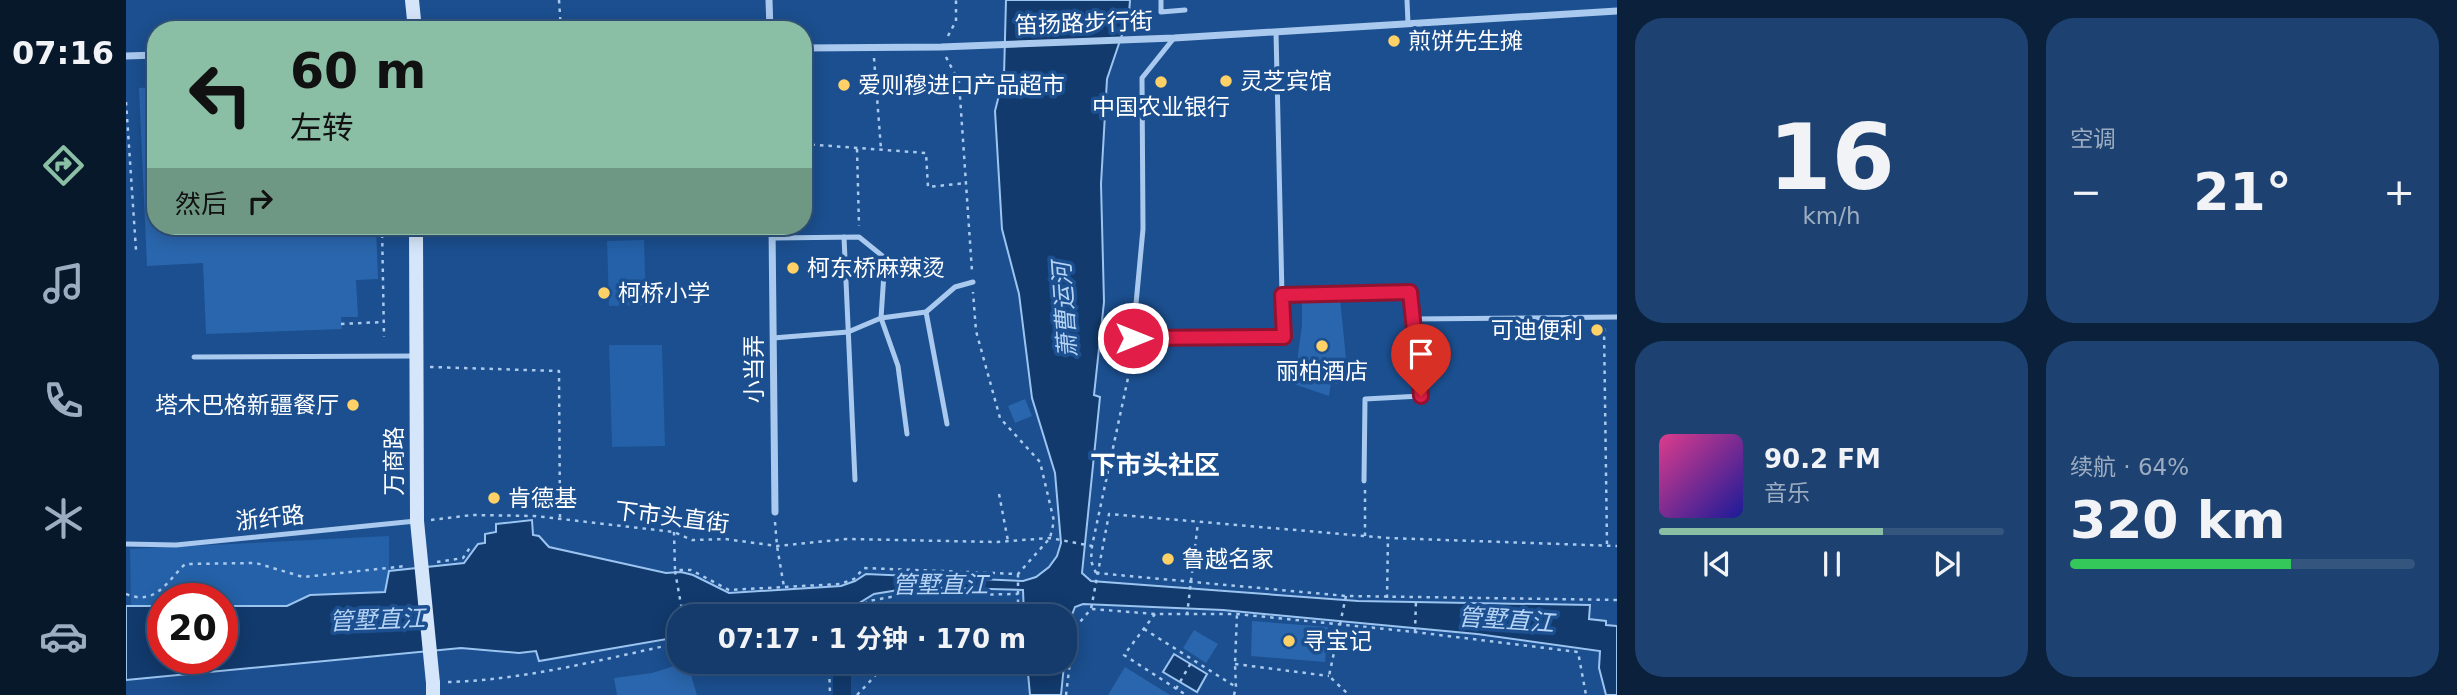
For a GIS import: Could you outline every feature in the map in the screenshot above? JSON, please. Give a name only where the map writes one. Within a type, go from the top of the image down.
[{"type":"street","points":[[412,0],[414,21]]},
{"type":"street","points":[[769,0],[770,21]]},
{"type":"street","name":"笛扬路步行街","points":[[812,48],[941,47],[1174,38],[1617,11]]},
{"type":"street","points":[[126,56],[147,55]]},
{"type":"street","name":"万商路","points":[[416,235],[416,521],[433,689]]},
{"type":"street","name":"小当弄","points":[[772,237],[775,512]]},
{"type":"lane","points":[[1161,0],[1161,12],[1185,10]]},
{"type":"lane","points":[[1407,0],[1408,23]]},
{"type":"lane","points":[[1133,338],[1284,337],[1276,32]]},
{"type":"lane","points":[[1130,368],[1143,229],[1142,78],[1174,38]]},
{"type":"lane","points":[[772,237],[859,237],[885,258],[881,318],[898,366],[906,434]]},
{"type":"lane","points":[[844,237],[855,480]]},
{"type":"lane","points":[[773,338],[848,332],[881,318],[926,312],[955,287],[973,282]]},
{"type":"lane","points":[[1282,295],[1410,292],[1421,396],[1365,399],[1364,481]]},
{"type":"lane","points":[[926,312],[947,424]]},
{"type":"lane","points":[[1413,319],[1617,317]]},
{"type":"lane","points":[[194,357],[416,361]]},
{"type":"lane","name":"浙纤路","points":[[126,544],[176,545],[416,521]]},
{"type":"path","points":[[559,0],[560,21]]},
{"type":"path","points":[[956,0],[956,21],[941,47],[959,82],[976,331],[1000,418],[1040,462],[1054,521],[1050,538],[1018,574],[1018,604]]},
{"type":"path","points":[[873,48],[881,149]]},
{"type":"path","points":[[126,102],[136,250]]},
{"type":"path","points":[[812,145],[926,153],[928,187],[966,183]]},
{"type":"path","points":[[857,148],[859,237]]},
{"type":"path","points":[[383,235],[384,337]]},
{"type":"path","points":[[1604,318],[1607,545]]},
{"type":"path","points":[[341,324],[383,322]]},
{"type":"path","points":[[416,361],[559,371],[560,519]]},
{"type":"path","points":[[1096,573],[1091,561],[1092,547],[1130,368]]},
{"type":"path","points":[[1364,481],[1365,536]]},
{"type":"path","points":[[999,494],[1008,541]]},
{"type":"path","points":[[775,512],[784,587]]},
{"type":"path","points":[[1066,695],[1074,629],[1091,609],[1109,514],[1388,538],[1617,546]]},
{"type":"path","name":"下市头直街","points":[[416,521],[472,515],[535,516],[674,532],[692,540],[725,539],[777,545],[847,539],[1008,541],[1050,538],[1092,547]]},
{"type":"path","points":[[1187,615],[1198,522]]},
{"type":"path","points":[[674,532],[675,570],[681,604]]},
{"type":"path","points":[[1387,597],[1388,538]]},
{"type":"path","points":[[435,562],[463,558],[471,546]]},
{"type":"path","points":[[126,594],[138,599],[153,597],[185,564],[256,563],[303,577],[408,566]]},
{"type":"path","points":[[675,570],[691,570],[729,590],[841,584],[853,579],[864,568],[1018,574]]},
{"type":"path","points":[[1096,573],[1346,596],[1617,600]]},
{"type":"path","points":[[865,604],[896,596],[1018,594]]},
{"type":"path","points":[[1329,676],[1346,596]]},
{"type":"path","points":[[1415,632],[1416,598]]},
{"type":"path","points":[[1091,609],[1154,614],[1237,614],[1578,652],[1586,695]]},
{"type":"path","points":[[1154,614],[1124,655],[1186,695]]},
{"type":"path","points":[[1234,695],[1237,614]]},
{"type":"path","points":[[1144,629],[1236,687]]},
{"type":"path","points":[[433,689],[538,673],[667,646]]},
{"type":"path","points":[[1177,689],[1193,660]]},
{"type":"path","points":[[1234,664],[1329,676],[1349,695]]},
{"type":"path","points":[[829,674],[830,695]]},
{"type":"path","points":[[857,695],[874,674]]},
{"type":"shaded area","points":[[644,240],[646,305],[609,306],[607,241]]},
{"type":"shaded area","points":[[609,345],[662,345],[665,446],[612,447]]},
{"type":"shaded area","points":[[389,536],[389,571],[385,592],[310,595],[287,606],[238,606],[238,583],[147,583],[147,606],[131,606],[130,549]]},
{"type":"water","points":[[1006,0],[1130,0],[1129,14],[1107,79],[1101,184],[1104,302],[1094,395],[1100,397],[1082,573],[1091,581],[1358,601],[1590,605],[1589,619],[1606,621],[1606,625],[1617,626],[1617,695],[1606,695],[1599,668],[1600,651],[1477,634],[1223,610],[1024,604],[1023,590],[917,587],[874,594],[858,604],[667,604],[667,639],[539,661],[536,651],[519,653],[461,648],[238,669],[238,606],[287,606],[310,595],[385,592],[389,571],[464,563],[478,544],[485,543],[485,534],[496,532],[496,524],[532,520],[533,535],[539,536],[549,547],[666,573],[681,572],[693,575],[729,593],[841,586],[866,574],[1023,581],[1036,577],[1049,567],[1057,556],[1061,543],[1055,473],[1032,398],[1019,294],[1002,229],[995,111],[1004,75]]},
{"type":"water","points":[[126,606],[147,606],[147,674],[189,674],[126,680]]},
{"type":"water","points":[[1174,654],[1207,674],[1197,692],[1163,672]]},
{"type":"water","points":[[1028,674],[1063,674],[1061,695],[1030,695]]},
{"type":"building","points":[[139,88],[147,88],[147,235],[376,235],[378,279],[356,280],[358,317],[341,317],[342,329],[206,334],[203,263],[147,266]]},
{"type":"building","name":"丽柏酒店","points":[[1340,299],[1347,368],[1341,368],[1337,384],[1331,382],[1329,396],[1294,384],[1302,325],[1302,300]]},
{"type":"building","points":[[1025,399],[1032,416],[1015,423],[1008,406]]},
{"type":"building","name":"寻宝记","points":[[1252,621],[1328,627],[1325,662],[1251,656]]},
{"type":"building","points":[[1194,630],[1218,644],[1206,663],[1183,648]]},
{"type":"building","points":[[1125,667],[1170,695],[1108,695]]},
{"type":"building","points":[[667,668],[667,674],[691,674],[697,695],[617,695],[614,678]]},
{"type":"waterway","points":[[842,674],[842,695]]},
{"type":"place","name":"煎饼先生摊","points":[[1394,41]]},
{"type":"place","name":"灵芝宾馆","points":[[1226,81]]},
{"type":"place","name":"中国农业银行","points":[[1161,82]]},
{"type":"place","name":"爱则穆进口产品超市","points":[[844,85]]},
{"type":"place","name":"柯东桥麻辣烫","points":[[793,268]]},
{"type":"place","name":"柯桥小学","points":[[604,293]]},
{"type":"place","name":"可迪便利","points":[[1597,330]]},
{"type":"place","name":"丽柏酒店","points":[[1322,346]]},
{"type":"place","name":"塔木巴格新疆餐厅","points":[[353,405]]},
{"type":"place","name":"肯德基","points":[[494,498]]},
{"type":"place","name":"鲁越名家","points":[[1168,559]]},
{"type":"place","name":"寻宝记","points":[[1289,641]]},
{"type":"district","name":"下市头社区","points":[[1155,465]]},
{"type":"route","points":[[1133,338],[1284,337],[1282,295],[1410,292],[1421,396]]},
{"type":"water label","name":"萧曹运河","points":[[1065,310]]},
{"type":"water label","name":"管墅直江","points":[[940,585]]},
{"type":"water label","name":"管墅直江","points":[[377,620]]},
{"type":"water label","name":"管墅直江","points":[[1506,620]]}]
